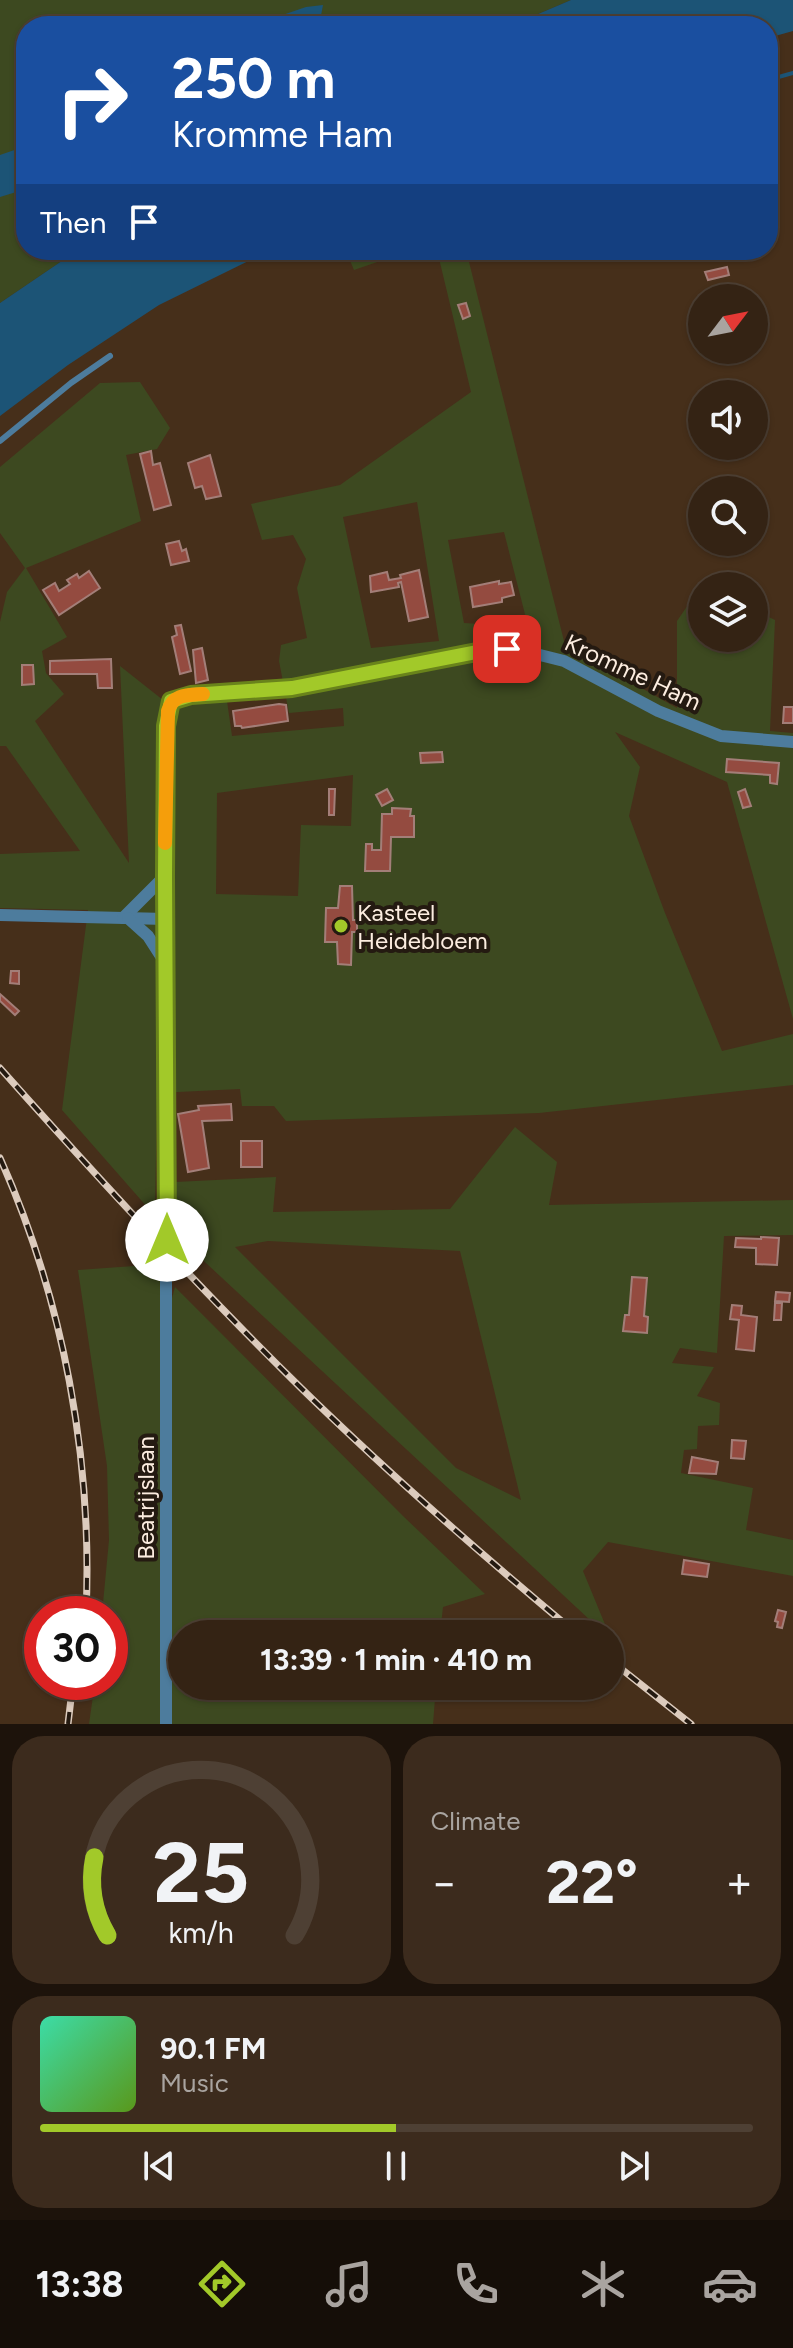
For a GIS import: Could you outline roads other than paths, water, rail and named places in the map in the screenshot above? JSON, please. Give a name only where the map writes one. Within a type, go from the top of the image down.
[{"type":"street","name":"Kromme Ham","points":[[165,876],[166,726],[171,701],[191,695],[292,688],[482,651],[507,649],[564,661],[658,711],[721,736],[793,742]]},
{"type":"street","points":[[125,918],[165,876]]},
{"type":"street","points":[[165,876],[167,1240]]},
{"type":"street","points":[[0,915],[166,919]]},
{"type":"street","points":[[125,918],[148,936],[167,965]]},
{"type":"street","name":"Beatrijslaan","points":[[166,1273],[166,1724]]},
{"type":"lane","points":[[0,441],[71,383],[110,356]]},
{"type":"water","points":[[571,0],[793,0],[793,31],[778,35],[778,16],[533,16]]},
{"type":"water","points":[[323,5],[321,16],[280,16]]},
{"type":"water","points":[[16,149],[16,192],[0,197],[0,155]]},
{"type":"water","points":[[63,260],[251,260],[159,305],[68,365],[0,416],[0,303]]},
{"type":"waterway","points":[[778,77],[793,73]]},
{"type":"tunnel","points":[[166,1273],[167,1240]]},
{"type":"railway","points":[[0,1068],[147,1230],[300,1387],[436,1514],[560,1620]]},
{"type":"railway","points":[[0,1158],[41,1267],[69,1381],[84,1497],[86,1596]]},
{"type":"railway","points":[[624,1671],[691,1724]]},
{"type":"railway","points":[[68,1724],[71,1700]]},
{"type":"place","name":"Kasteel Heidebloem","points":[[341,926]]}]
